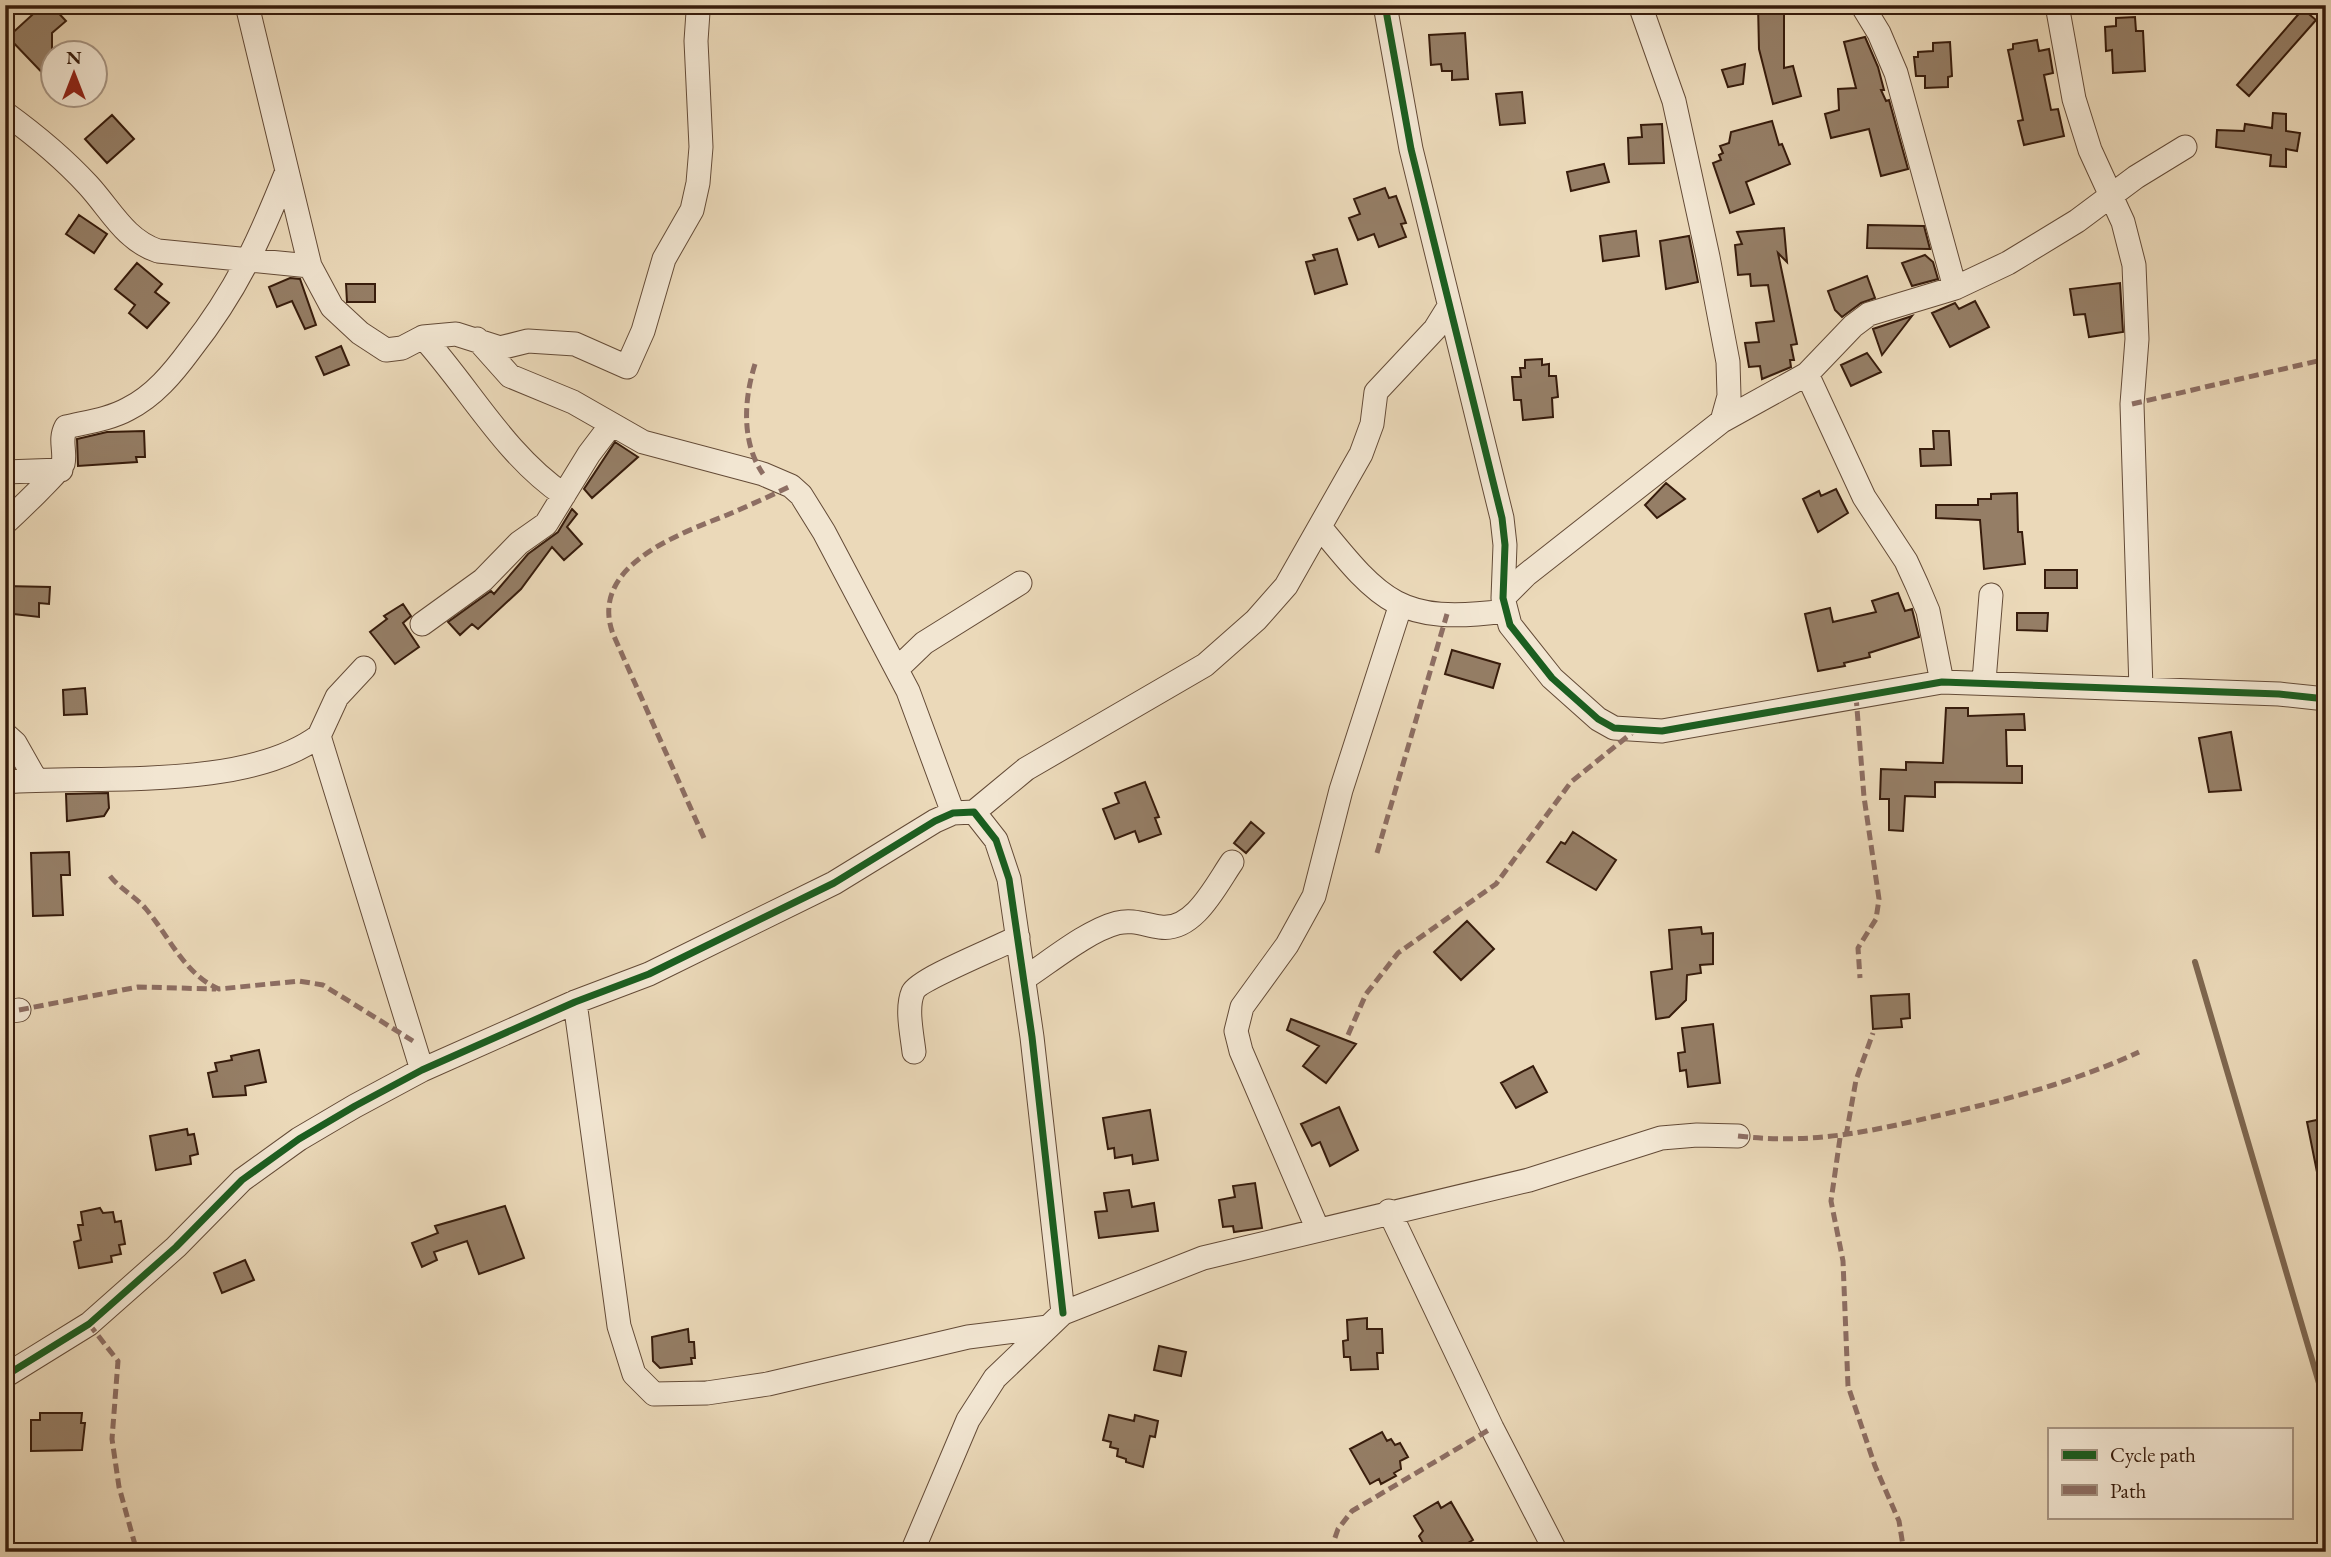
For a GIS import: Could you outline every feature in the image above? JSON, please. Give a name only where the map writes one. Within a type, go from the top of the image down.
[{"type":"street","points":[[247,5],[310,266],[332,307],[382,349],[402,348],[423,337],[456,334],[500,348],[528,341],[575,344],[627,367],[643,331],[664,260],[692,210],[698,183],[701,147],[696,41],[698,12],[695,5]]},
{"type":"street","points":[[1385,5],[1411,149],[1448,308],[1502,518],[1505,545],[1504,605],[1522,642],[1573,698],[1614,728],[1633,732],[1662,731],[1942,682],[1984,681],[2326,699]]},
{"type":"street","points":[[1640,5],[1674,101],[1710,268],[1728,362],[1729,396],[1722,421]]},
{"type":"street","points":[[1863,5],[1884,43],[1895,74],[1955,288]]},
{"type":"street","points":[[2057,5],[2074,99],[2090,150],[2126,233],[2134,264],[2137,299],[2132,404],[2141,690]]},
{"type":"street","points":[[5,113],[87,184],[129,235],[144,247],[158,251],[310,266]]},
{"type":"street","points":[[1320,527],[1362,578],[1400,607],[1447,614],[1504,605],[1526,575],[1722,421],[1807,374],[1853,326],[1869,314],[1955,288],[2008,263],[2185,147]]},
{"type":"street","points":[[5,523],[41,486],[61,470],[64,463],[62,435],[66,427],[128,410],[159,387],[225,304],[251,260],[287,171]]},
{"type":"street","points":[[5,1376],[89,1324],[176,1247],[243,1180],[299,1139],[422,1070],[575,1002],[649,974],[834,883],[935,821],[963,813],[1026,769],[1205,665],[1230,646],[1286,586],[1362,454],[1372,424],[1376,392],[1435,329],[1448,308]]},
{"type":"street","points":[[423,337],[518,455],[545,482],[564,495]]},
{"type":"street","points":[[477,339],[510,376],[573,401],[611,425],[658,448],[763,474],[791,486],[801,495],[820,524],[915,707],[936,772],[963,813],[986,824],[1002,852],[1024,978],[1056,1320]]},
{"type":"street","points":[[1807,374],[1864,497],[1911,573],[1928,611],[1942,682]]},
{"type":"street","points":[[422,624],[484,580],[519,543],[541,529],[611,425]]},
{"type":"street","points":[[5,472],[61,470]]},
{"type":"street","points":[[897,669],[924,642],[1020,583]]},
{"type":"street","points":[[1984,681],[1992,595]]},
{"type":"street","points":[[1318,1230],[1241,1051],[1236,1020],[1242,1007],[1303,920],[1314,896],[1341,790],[1400,607]]},
{"type":"street","points":[[5,782],[226,772],[283,757],[319,736],[337,697],[364,668]]},
{"type":"street","points":[[5,734],[15,743],[36,779]]},
{"type":"street","points":[[319,736],[422,1070]]},
{"type":"street","points":[[1024,978],[1106,927],[1126,922],[1163,928],[1177,926],[1206,901],[1232,862]]},
{"type":"street","points":[[914,1052],[911,1004],[916,987],[937,974],[975,959],[1018,937]]},
{"type":"street","points":[[575,1002],[619,1326],[634,1374],[654,1394],[707,1393],[768,1384],[968,1337],[1056,1320],[1203,1258],[1389,1211],[1529,1180],[1661,1138],[1738,1136]]},
{"type":"street","points":[[1389,1211],[1492,1427],[1556,1552]]},
{"type":"street","points":[[912,1552],[968,1420],[995,1378],[1056,1320]]},
{"type":"building","points":[[43,5],[51,5],[66,21],[52,33],[52,38],[38,38],[38,68],[8,37]]},
{"type":"building","points":[[1758,5],[1784,5],[1784,68],[1793,66],[1801,96],[1773,104],[1759,49]]},
{"type":"building","points":[[2303,9],[2316,20],[2249,96],[2237,85]]},
{"type":"building","points":[[2135,17],[2136,31],[2143,31],[2145,71],[2113,73],[2112,50],[2106,51],[2105,27],[2116,26],[2116,18]]},
{"type":"building","points":[[1465,33],[1468,79],[1452,80],[1452,71],[1442,71],[1441,64],[1431,65],[1429,35]]},
{"type":"building","points":[[1865,37],[1878,67],[1884,90],[1881,90],[1886,101],[1889,100],[1908,169],[1881,176],[1869,129],[1831,138],[1825,114],[1839,110],[1838,89],[1856,88],[1844,42]]},
{"type":"building","points":[[2037,40],[2039,51],[2049,49],[2053,73],[2044,75],[2051,110],[2058,109],[2064,136],[2024,145],[2018,121],[2023,120],[2008,50],[2013,49],[2013,44]]},
{"type":"building","points":[[1950,42],[1952,76],[1948,77],[1948,87],[1925,88],[1925,76],[1916,76],[1914,57],[1918,57],[1918,52],[1933,51],[1933,43]]},
{"type":"building","points":[[1745,64],[1743,84],[1728,87],[1722,70]]},
{"type":"building","points":[[1522,92],[1525,123],[1500,125],[1496,94]]},
{"type":"building","points":[[2273,113],[2286,114],[2286,131],[2300,133],[2297,151],[2286,149],[2286,167],[2270,166],[2271,155],[2216,147],[2217,130],[2244,131],[2245,124],[2272,128]]},
{"type":"building","points":[[112,115],[134,139],[107,163],[85,139]]},
{"type":"building","points":[[1772,121],[1779,145],[1782,144],[1790,164],[1746,182],[1754,204],[1730,213],[1713,163],[1721,160],[1719,155],[1723,153],[1720,146],[1729,143],[1731,132]]},
{"type":"building","points":[[1662,124],[1664,163],[1629,164],[1628,138],[1642,137],[1641,125]]},
{"type":"building","points":[[1604,164],[1609,182],[1571,191],[1567,172]]},
{"type":"building","points":[[1385,188],[1389,198],[1396,196],[1406,223],[1401,224],[1406,237],[1379,247],[1374,234],[1358,240],[1349,218],[1360,214],[1354,199]]},
{"type":"building","points":[[79,215],[107,234],[94,253],[66,234]]},
{"type":"building","points":[[1868,225],[1924,226],[1930,249],[1867,248]]},
{"type":"building","points":[[1784,228],[1787,262],[1778,253],[1797,344],[1791,345],[1794,360],[1790,360],[1791,367],[1762,379],[1760,366],[1749,367],[1745,343],[1759,342],[1756,323],[1774,321],[1768,285],[1751,286],[1750,274],[1738,275],[1735,245],[1742,244],[1737,232]]},
{"type":"building","points":[[1636,231],[1639,256],[1603,261],[1600,236]]},
{"type":"building","points":[[1689,236],[1698,282],[1666,289],[1660,241]]},
{"type":"building","points":[[1337,249],[1347,284],[1315,294],[1306,262],[1315,260],[1313,255]]},
{"type":"building","points":[[1925,255],[1933,262],[1938,279],[1912,286],[1902,263]]},
{"type":"building","points":[[137,263],[162,284],[155,292],[169,303],[147,328],[129,313],[135,305],[115,289]]},
{"type":"building","points":[[1867,276],[1875,298],[1861,303],[1842,317],[1835,310],[1828,291]]},
{"type":"building","points":[[290,278],[300,279],[316,325],[305,329],[292,301],[277,307],[269,287]]},
{"type":"building","points":[[2120,283],[2123,332],[2089,337],[2085,314],[2074,315],[2070,289]]},
{"type":"building","points":[[346,284],[375,284],[375,302],[347,302]]},
{"type":"building","points":[[1975,301],[1989,327],[1950,347],[1932,313],[1955,303],[1959,309]]},
{"type":"building","points":[[1912,316],[1882,355],[1873,329]]},
{"type":"building","points":[[341,346],[349,365],[324,375],[316,357]]},
{"type":"building","points":[[1867,353],[1881,372],[1851,386],[1841,365]]},
{"type":"building","points":[[1542,359],[1542,365],[1549,364],[1549,376],[1556,376],[1558,397],[1552,398],[1553,417],[1523,420],[1521,400],[1514,400],[1512,377],[1521,377],[1520,368],[1525,368],[1525,360]]},
{"type":"building","points":[[144,431],[145,457],[136,457],[137,462],[78,466],[77,439],[107,432]]},
{"type":"building","points":[[1933,431],[1949,431],[1951,465],[1921,466],[1920,449],[1934,449]]},
{"type":"building","points":[[615,442],[638,457],[592,498],[584,489]]},
{"type":"building","points":[[1666,483],[1685,499],[1657,518],[1645,505]]},
{"type":"building","points":[[1836,489],[1848,513],[1818,532],[1803,499],[1819,491],[1821,496]]},
{"type":"building","points":[[2017,493],[2018,532],[2022,532],[2025,564],[1984,569],[1980,520],[1936,518],[1936,505],[1978,505],[1978,499],[1991,499],[1991,494]]},
{"type":"building","points":[[572,509],[577,514],[567,527],[582,544],[564,560],[552,547],[521,589],[478,629],[472,624],[460,635],[448,622],[491,591],[494,594],[528,554],[558,532]]},
{"type":"building","points":[[2045,570],[2077,570],[2077,588],[2045,588]]},
{"type":"building","points":[[5,586],[50,587],[49,604],[39,603],[39,617],[5,613]]},
{"type":"building","points":[[1898,593],[1905,611],[1912,609],[1919,637],[1869,653],[1870,657],[1844,663],[1845,666],[1818,671],[1805,614],[1830,608],[1833,622],[1876,612],[1872,601]]},
{"type":"building","points":[[403,604],[411,616],[403,623],[419,647],[395,664],[370,632],[387,619],[384,616]]},
{"type":"building","points":[[2017,613],[2048,613],[2047,631],[2017,630]]},
{"type":"building","points":[[1452,650],[1500,664],[1493,688],[1445,674]]},
{"type":"building","points":[[85,688],[87,714],[64,715],[63,690]]},
{"type":"building","points":[[1946,708],[1968,708],[1968,716],[2024,714],[2025,730],[2006,730],[2007,766],[2022,766],[2022,783],[1935,782],[1935,797],[1905,796],[1903,831],[1889,830],[1889,799],[1880,799],[1881,769],[1906,770],[1906,762],[1943,763]]},
{"type":"building","points":[[2231,732],[2241,790],[2209,792],[2199,738]]},
{"type":"building","points":[[1145,782],[1159,817],[1155,818],[1161,834],[1139,842],[1135,831],[1115,839],[1103,809],[1119,803],[1115,793]]},
{"type":"building","points":[[108,793],[109,808],[104,816],[67,821],[66,794]]},
{"type":"building","points":[[1251,822],[1264,833],[1246,853],[1234,843]]},
{"type":"building","points":[[1573,832],[1616,860],[1596,890],[1547,862],[1561,842],[1565,844]]},
{"type":"building","points":[[69,852],[70,875],[61,875],[63,915],[33,916],[31,853]]},
{"type":"building","points":[[1467,921],[1494,949],[1461,980],[1434,952]]},
{"type":"building","points":[[1701,927],[1702,934],[1713,933],[1713,964],[1700,965],[1701,973],[1687,975],[1686,1000],[1669,1017],[1656,1019],[1651,972],[1672,969],[1669,930]]},
{"type":"building","points":[[1909,994],[1910,1018],[1901,1019],[1902,1027],[1873,1029],[1871,996]]},
{"type":"building","points":[[1291,1019],[1356,1044],[1326,1083],[1303,1066],[1319,1046],[1287,1030]]},
{"type":"building","points":[[1713,1024],[1720,1083],[1688,1087],[1686,1070],[1680,1071],[1678,1053],[1685,1052],[1682,1028]]},
{"type":"building","points":[[259,1050],[266,1082],[245,1086],[246,1095],[213,1097],[208,1073],[217,1071],[215,1063],[232,1060],[231,1056]]},
{"type":"building","points":[[1533,1066],[1547,1092],[1516,1108],[1501,1083]]},
{"type":"building","points":[[1339,1107],[1358,1150],[1330,1166],[1320,1142],[1312,1146],[1301,1124]]},
{"type":"building","points":[[1150,1110],[1158,1160],[1133,1164],[1132,1155],[1115,1158],[1114,1148],[1108,1149],[1103,1118]]},
{"type":"building","points":[[2326,1118],[2326,1177],[2318,1177],[2307,1122]]},
{"type":"building","points":[[187,1129],[188,1135],[194,1134],[198,1154],[190,1156],[191,1164],[156,1170],[150,1136]]},
{"type":"building","points":[[1255,1183],[1262,1228],[1234,1232],[1233,1226],[1223,1227],[1219,1200],[1235,1197],[1233,1186]]},
{"type":"building","points":[[1129,1190],[1132,1207],[1154,1203],[1158,1231],[1099,1238],[1095,1212],[1107,1211],[1104,1193]]},
{"type":"building","points":[[505,1206],[524,1258],[479,1274],[467,1241],[434,1252],[437,1260],[422,1267],[412,1243],[438,1233],[435,1226]]},
{"type":"building","points":[[100,1208],[103,1213],[113,1212],[115,1222],[121,1221],[125,1244],[119,1245],[121,1254],[111,1256],[112,1262],[79,1268],[74,1242],[81,1240],[78,1225],[83,1225],[81,1212]]},
{"type":"building","points":[[245,1260],[254,1280],[222,1293],[214,1273]]},
{"type":"building","points":[[1367,1318],[1367,1329],[1382,1329],[1383,1353],[1377,1353],[1378,1369],[1351,1370],[1350,1357],[1344,1357],[1343,1341],[1348,1340],[1347,1320]]},
{"type":"building","points":[[688,1329],[689,1342],[694,1342],[695,1358],[691,1358],[692,1364],[660,1368],[653,1361],[652,1337]]},
{"type":"building","points":[[1159,1346],[1186,1352],[1181,1376],[1154,1370]]},
{"type":"building","points":[[40,1413],[82,1413],[81,1423],[85,1423],[82,1450],[31,1451],[31,1420],[40,1420]]},
{"type":"building","points":[[1109,1415],[1134,1421],[1135,1415],[1158,1421],[1155,1437],[1150,1436],[1143,1467],[1117,1456],[1118,1449],[1110,1447],[1111,1442],[1103,1440]]},
{"type":"building","points":[[1382,1432],[1387,1441],[1391,1439],[1395,1445],[1400,1443],[1408,1457],[1400,1461],[1401,1469],[1394,1473],[1396,1476],[1381,1484],[1379,1479],[1370,1484],[1350,1449]]},
{"type":"building","points":[[1438,1502],[1441,1508],[1451,1502],[1473,1540],[1452,1552],[1428,1552],[1419,1536],[1423,1531],[1414,1516]]},
{"type":"waterway","points":[[2195,962],[2326,1407]]},
{"type":"marked path","points":[[2132,404],[2326,359]]},
{"type":"marked path","points":[[755,364],[747,406],[748,434],[756,462],[763,474]]},
{"type":"marked path","points":[[704,838],[613,634],[609,610],[614,589],[625,571],[663,543],[791,486]]},
{"type":"marked path","points":[[1377,853],[1447,614]]},
{"type":"marked path","points":[[1856,696],[1864,797],[1879,899],[1876,919],[1858,948],[1860,978]]},
{"type":"marked path","points":[[1348,1035],[1366,994],[1398,953],[1496,884],[1571,782],[1633,732]]},
{"type":"marked path","points":[[110,876],[146,909],[196,974],[219,989],[299,981],[323,985],[413,1041]]},
{"type":"marked path","points":[[19,1010],[138,987],[216,989]]},
{"type":"marked path","points":[[1846,1136],[1856,1080],[1873,1033]]},
{"type":"marked path","points":[[1738,1136],[1792,1139],[1843,1135],[1893,1126],[2044,1088],[2139,1052]]},
{"type":"marked path","points":[[1840,1138],[1831,1201],[1843,1261],[1848,1386],[1875,1466],[1899,1521],[1904,1552]]},
{"type":"marked path","points":[[89,1324],[118,1361],[112,1439],[119,1487],[137,1552]]},
{"type":"marked path","points":[[1330,1552],[1338,1529],[1352,1511],[1492,1428]]},
{"type":"cycle path","points":[[1385,5],[1411,149],[1502,518],[1505,545],[1503,598],[1510,625],[1552,678],[1598,719],[1614,728],[1662,731],[1942,682],[2279,694],[2326,699]]},
{"type":"cycle path","points":[[5,1376],[89,1324],[176,1247],[242,1180],[299,1139],[422,1070],[575,1002],[649,974],[834,883],[935,821],[953,813],[974,812],[996,840],[1009,879],[1032,1037],[1063,1313]]}]
